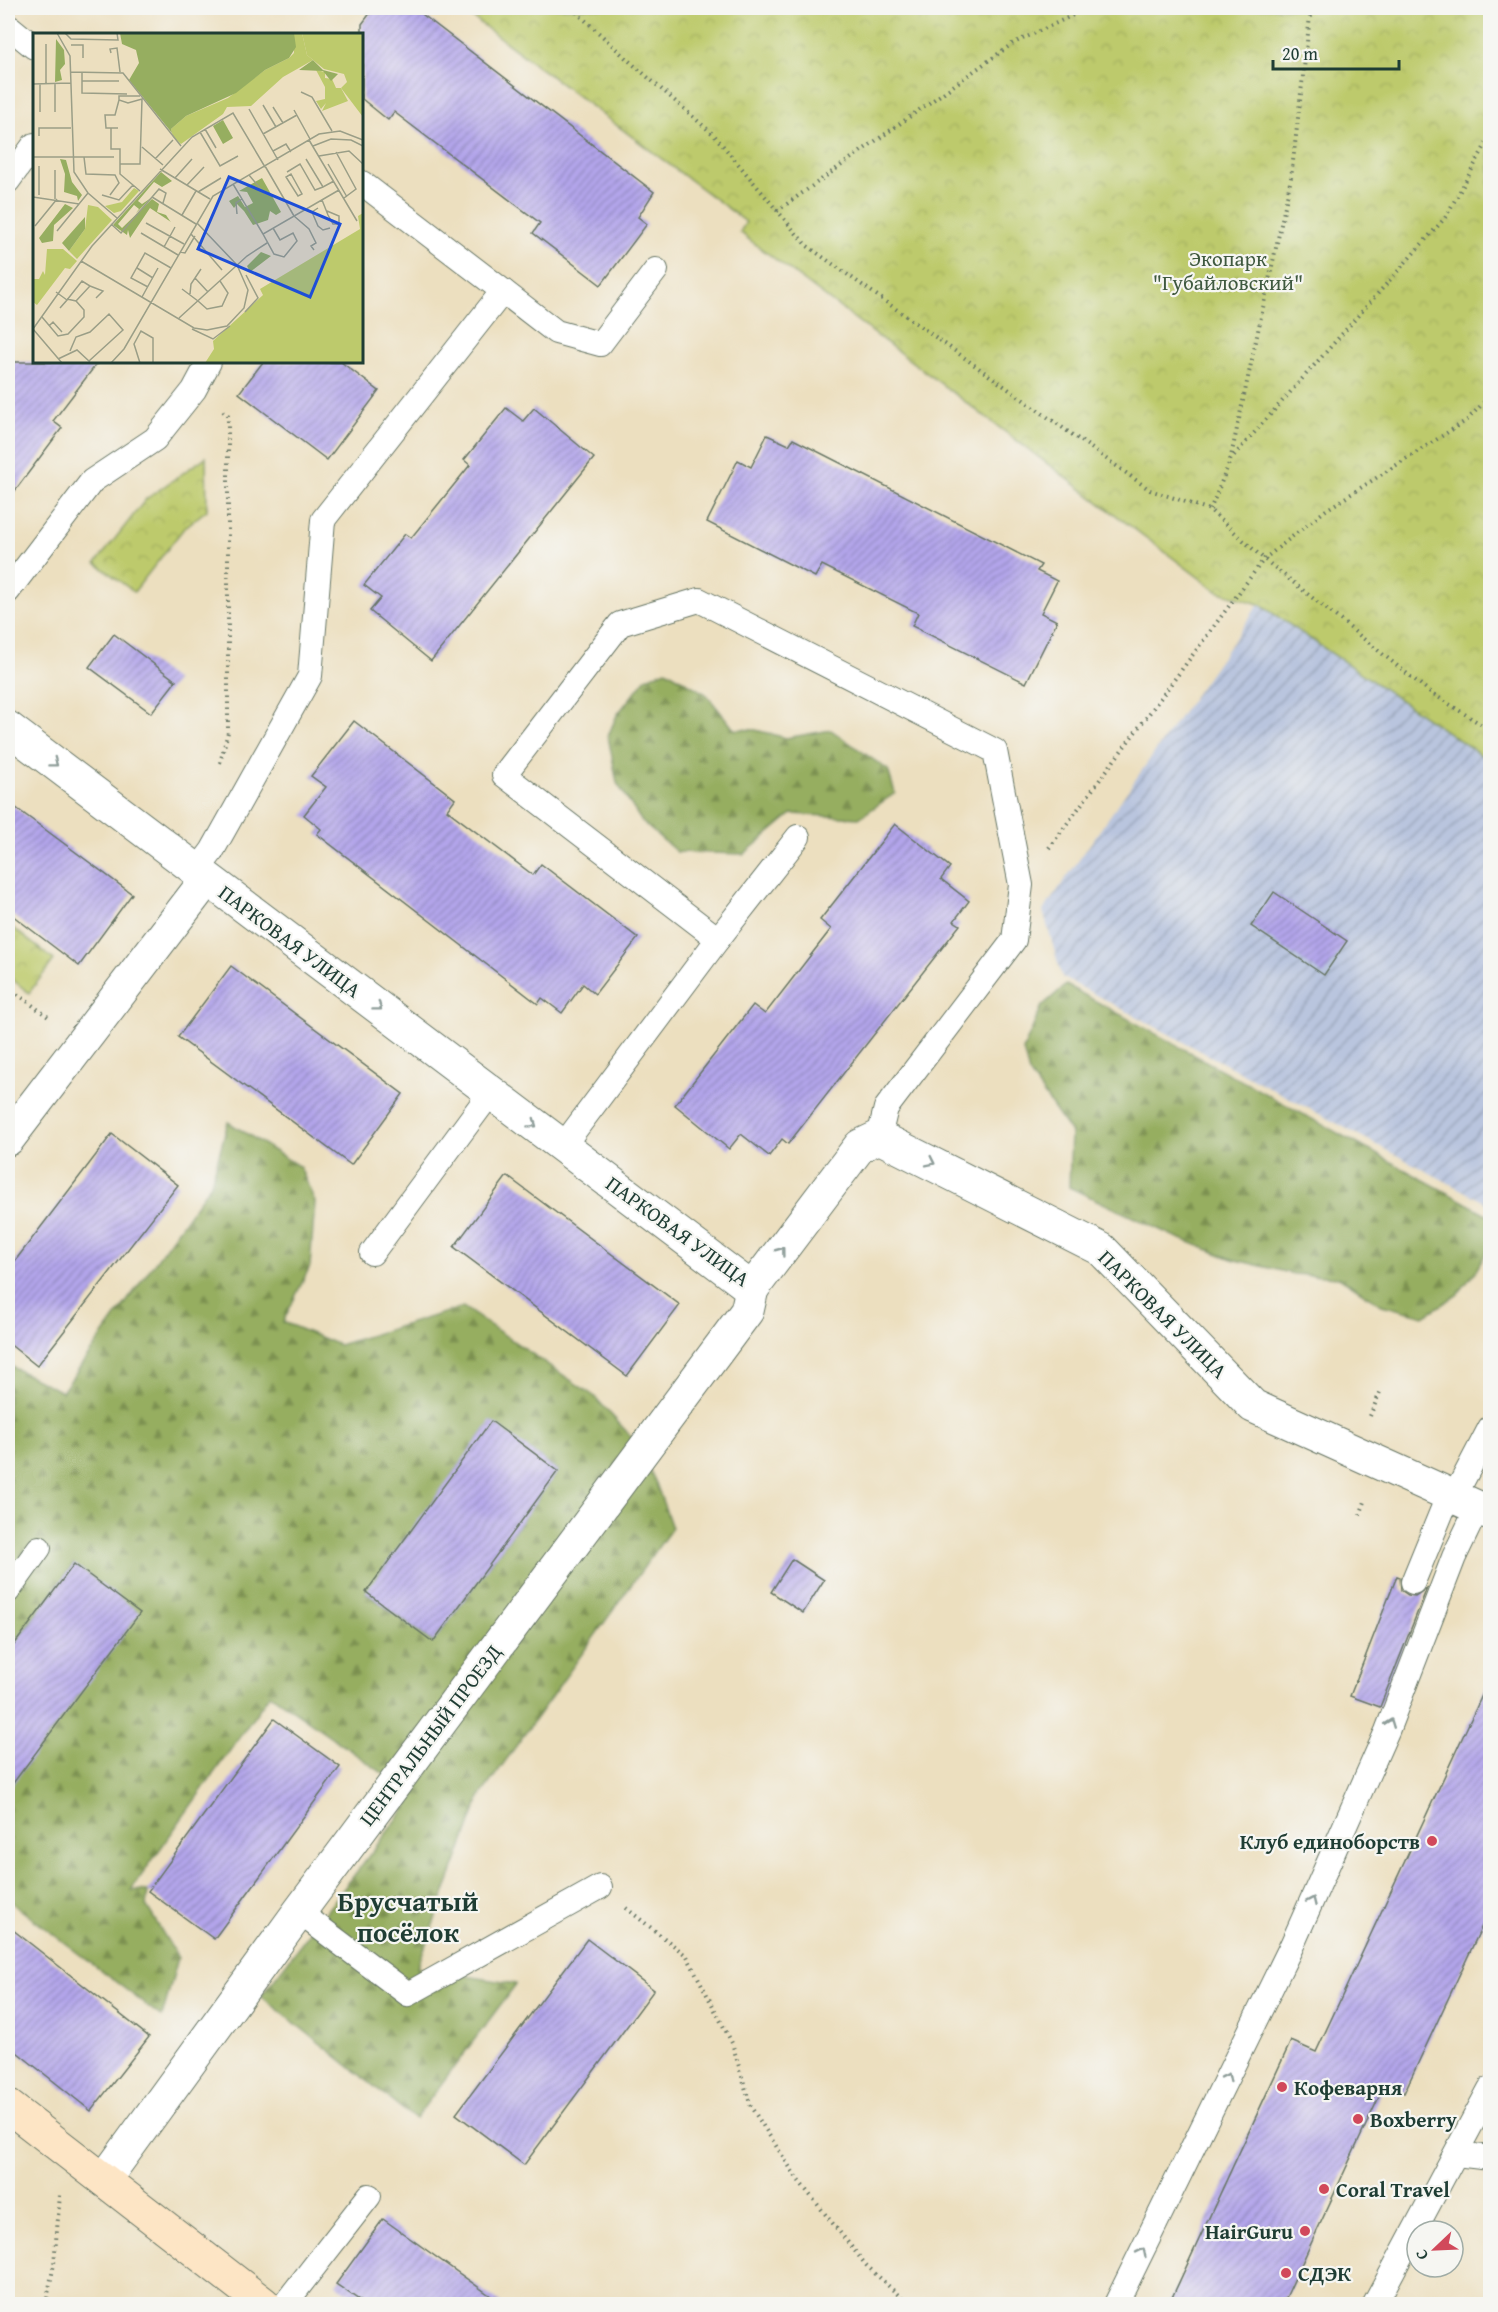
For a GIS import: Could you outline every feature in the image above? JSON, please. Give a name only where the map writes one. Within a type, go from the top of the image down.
[{"type":"main road","points":[[8,2106],[264,2304]]},
{"type":"street","name":"ПАРКОВАЯ УЛИЦА","points":[[8,728],[752,1289],[861,1146],[879,1137],[1101,1249],[1253,1406],[1474,1503]]},
{"type":"street","points":[[8,1139],[202,875]]},
{"type":"street","name":"ЦЕНТРАЛЬНЫЙ ПРОЕЗД","points":[[104,2180],[299,1912],[747,1311],[752,1289]]},
{"type":"lane","points":[[8,27],[33,46]]},
{"type":"lane","points":[[8,181],[33,146]]},
{"type":"lane","points":[[363,184],[556,332],[600,344],[656,270]]},
{"type":"lane","points":[[202,875],[212,851],[310,676],[323,520],[503,291]]},
{"type":"lane","points":[[8,591],[92,481],[155,440],[194,390],[208,363]]},
{"type":"lane","points":[[718,939],[504,775],[620,624],[699,600],[995,751],[1022,885],[1014,940],[886,1108],[879,1137]]},
{"type":"lane","points":[[562,1146],[798,837]]},
{"type":"lane","points":[[372,1253],[491,1092]]},
{"type":"lane","points":[[1116,2304],[1292,1945],[1387,1731],[1474,1503],[1491,1428]]},
{"type":"lane","points":[[1413,1582],[1474,1503]]},
{"type":"lane","points":[[8,1591],[39,1548]]},
{"type":"lane","points":[[299,1912],[408,1994],[600,1887]]},
{"type":"lane","points":[[1376,2304],[1491,2089]]},
{"type":"lane","points":[[1456,2154],[1491,2158]]},
{"type":"lane","points":[[285,2304],[369,2196]]},
{"type":"path","points":[[572,8],[714,135],[806,245],[1150,490],[1210,510],[1264,559],[1430,692],[1491,730]]},
{"type":"path","points":[[777,211],[1012,44],[1088,8]]},
{"type":"path","points":[[1210,510],[1230,461],[1291,178],[1311,8]]},
{"type":"path","points":[[1230,461],[1445,218],[1491,137]]},
{"type":"path","points":[[194,390],[228,416],[228,732],[219,765]]},
{"type":"path","points":[[1022,885],[1264,559],[1326,510],[1467,420],[1491,396]]},
{"type":"path","points":[[8,987],[54,1021],[49,1028]]},
{"type":"path","points":[[600,1887],[687,1956],[732,2043],[751,2107],[798,2180],[866,2265],[908,2304]]},
{"type":"path","points":[[46,2304],[54,2264],[60,2192]]},
{"type":"shaded area","points":[[1259,604],[1490,761],[1490,1205],[1062,977],[1043,911]]},
{"type":"green space","name":"Экопарк \"Губайловский\"","points":[[460,8],[1490,8],[1490,761],[1259,604],[1217,591],[747,238],[740,232],[746,222]]},
{"type":"green space","points":[[206,457],[207,510],[184,528],[134,592],[96,563],[146,499]]},
{"type":"green space","points":[[666,670],[706,694],[734,729],[756,730],[786,738],[831,730],[888,770],[895,793],[859,818],[792,814],[744,854],[677,852],[642,822],[617,783],[608,736],[617,715],[646,678]]},
{"type":"green space","points":[[8,924],[54,960],[29,993],[8,976]]},
{"type":"green space","points":[[1066,985],[1490,1216],[1490,1246],[1475,1272],[1457,1295],[1424,1316],[1382,1305],[1339,1277],[1294,1274],[1232,1259],[1171,1235],[1069,1187],[1071,1133],[1029,1073],[1023,1050],[1042,1006]]},
{"type":"green space","points":[[228,1122],[300,1167],[315,1202],[310,1266],[283,1322],[339,1345],[463,1307],[594,1396],[636,1442],[656,1483],[672,1528],[481,1795],[417,1968],[516,1984],[415,2119],[261,1996],[415,1796],[270,1694],[131,1890],[148,1891],[146,1905],[178,1958],[162,2017],[8,1900],[8,1776],[14,1781],[74,1564],[8,1653],[8,1365],[62,1392],[211,1184]],"holes":[[[491,1422],[558,1471],[433,1642],[366,1593]]]},
{"type":"building","points":[[374,8],[414,8],[654,192],[638,217],[647,224],[601,285],[533,233],[540,223],[394,112],[388,120],[363,100],[362,24]]},
{"type":"building","points":[[8,362],[97,363],[53,421],[62,428],[8,500]]},
{"type":"building","points":[[262,363],[342,363],[379,391],[327,460],[239,393]]},
{"type":"building","points":[[506,408],[523,421],[534,408],[594,458],[431,661],[370,611],[381,598],[364,585],[405,534],[411,538],[470,465],[464,460]]},
{"type":"building","points":[[767,435],[789,445],[793,439],[1041,565],[1037,571],[1057,581],[1041,613],[1057,621],[1026,683],[912,626],[918,613],[822,565],[815,577],[707,522],[738,460],[751,467]]},
{"type":"building","points":[[114,634],[176,681],[151,713],[89,667]]},
{"type":"building","points":[[354,721],[455,799],[447,810],[533,875],[541,864],[638,938],[595,994],[583,984],[562,1013],[542,998],[538,1004],[317,834],[321,829],[304,815],[326,787],[311,776]]},
{"type":"building","points":[[8,802],[132,894],[79,966],[8,912]]},
{"type":"building","points":[[895,824],[950,867],[941,879],[969,901],[954,921],[960,925],[788,1144],[782,1139],[769,1156],[741,1134],[729,1149],[675,1105],[753,1005],[765,1014],[831,929],[820,920]]},
{"type":"building","points":[[1274,892],[1347,941],[1324,975],[1251,926]]},
{"type":"building","points":[[231,966],[403,1094],[351,1165],[178,1037]]},
{"type":"building","points":[[112,1134],[178,1185],[37,1366],[8,1343],[8,1270]]},
{"type":"building","points":[[507,1176],[680,1305],[627,1376],[454,1247]]},
{"type":"building","points":[[491,1421],[558,1471],[433,1642],[366,1592]]},
{"type":"building","points":[[792,1559],[824,1580],[803,1613],[771,1592]]},
{"type":"building","points":[[74,1564],[140,1613],[8,1790],[8,1653]]},
{"type":"building","points":[[1397,1576],[1400,1577],[1401,1590],[1408,1595],[1415,1596],[1427,1588],[1380,1707],[1350,1696]]},
{"type":"building","points":[[1491,1676],[1491,1907],[1404,2093],[1385,2084],[1283,2304],[1169,2304],[1291,2041],[1316,2052]]},
{"type":"building","points":[[274,1719],[340,1767],[214,1939],[148,1891]]},
{"type":"building","points":[[8,1926],[149,2037],[91,2111],[8,2045]]},
{"type":"building","points":[[587,1939],[654,1990],[524,2165],[456,2114]]},
{"type":"building","points":[[383,2219],[502,2304],[365,2304],[336,2284]]},
{"type":"place","name":"Клуб единоборств","points":[[1432,1841]]},
{"type":"place","name":"Кофеварня","points":[[1282,2087]]},
{"type":"place","name":"Boxberry","points":[[1358,2119]]},
{"type":"place","name":"Coral Travel","points":[[1324,2189]]},
{"type":"place","name":"HairGuru","points":[[1305,2231]]},
{"type":"place","name":"СДЭК","points":[[1286,2273]]},
{"type":"district","name":"Брусчатый посёлок","points":[[408,1916]]}]
